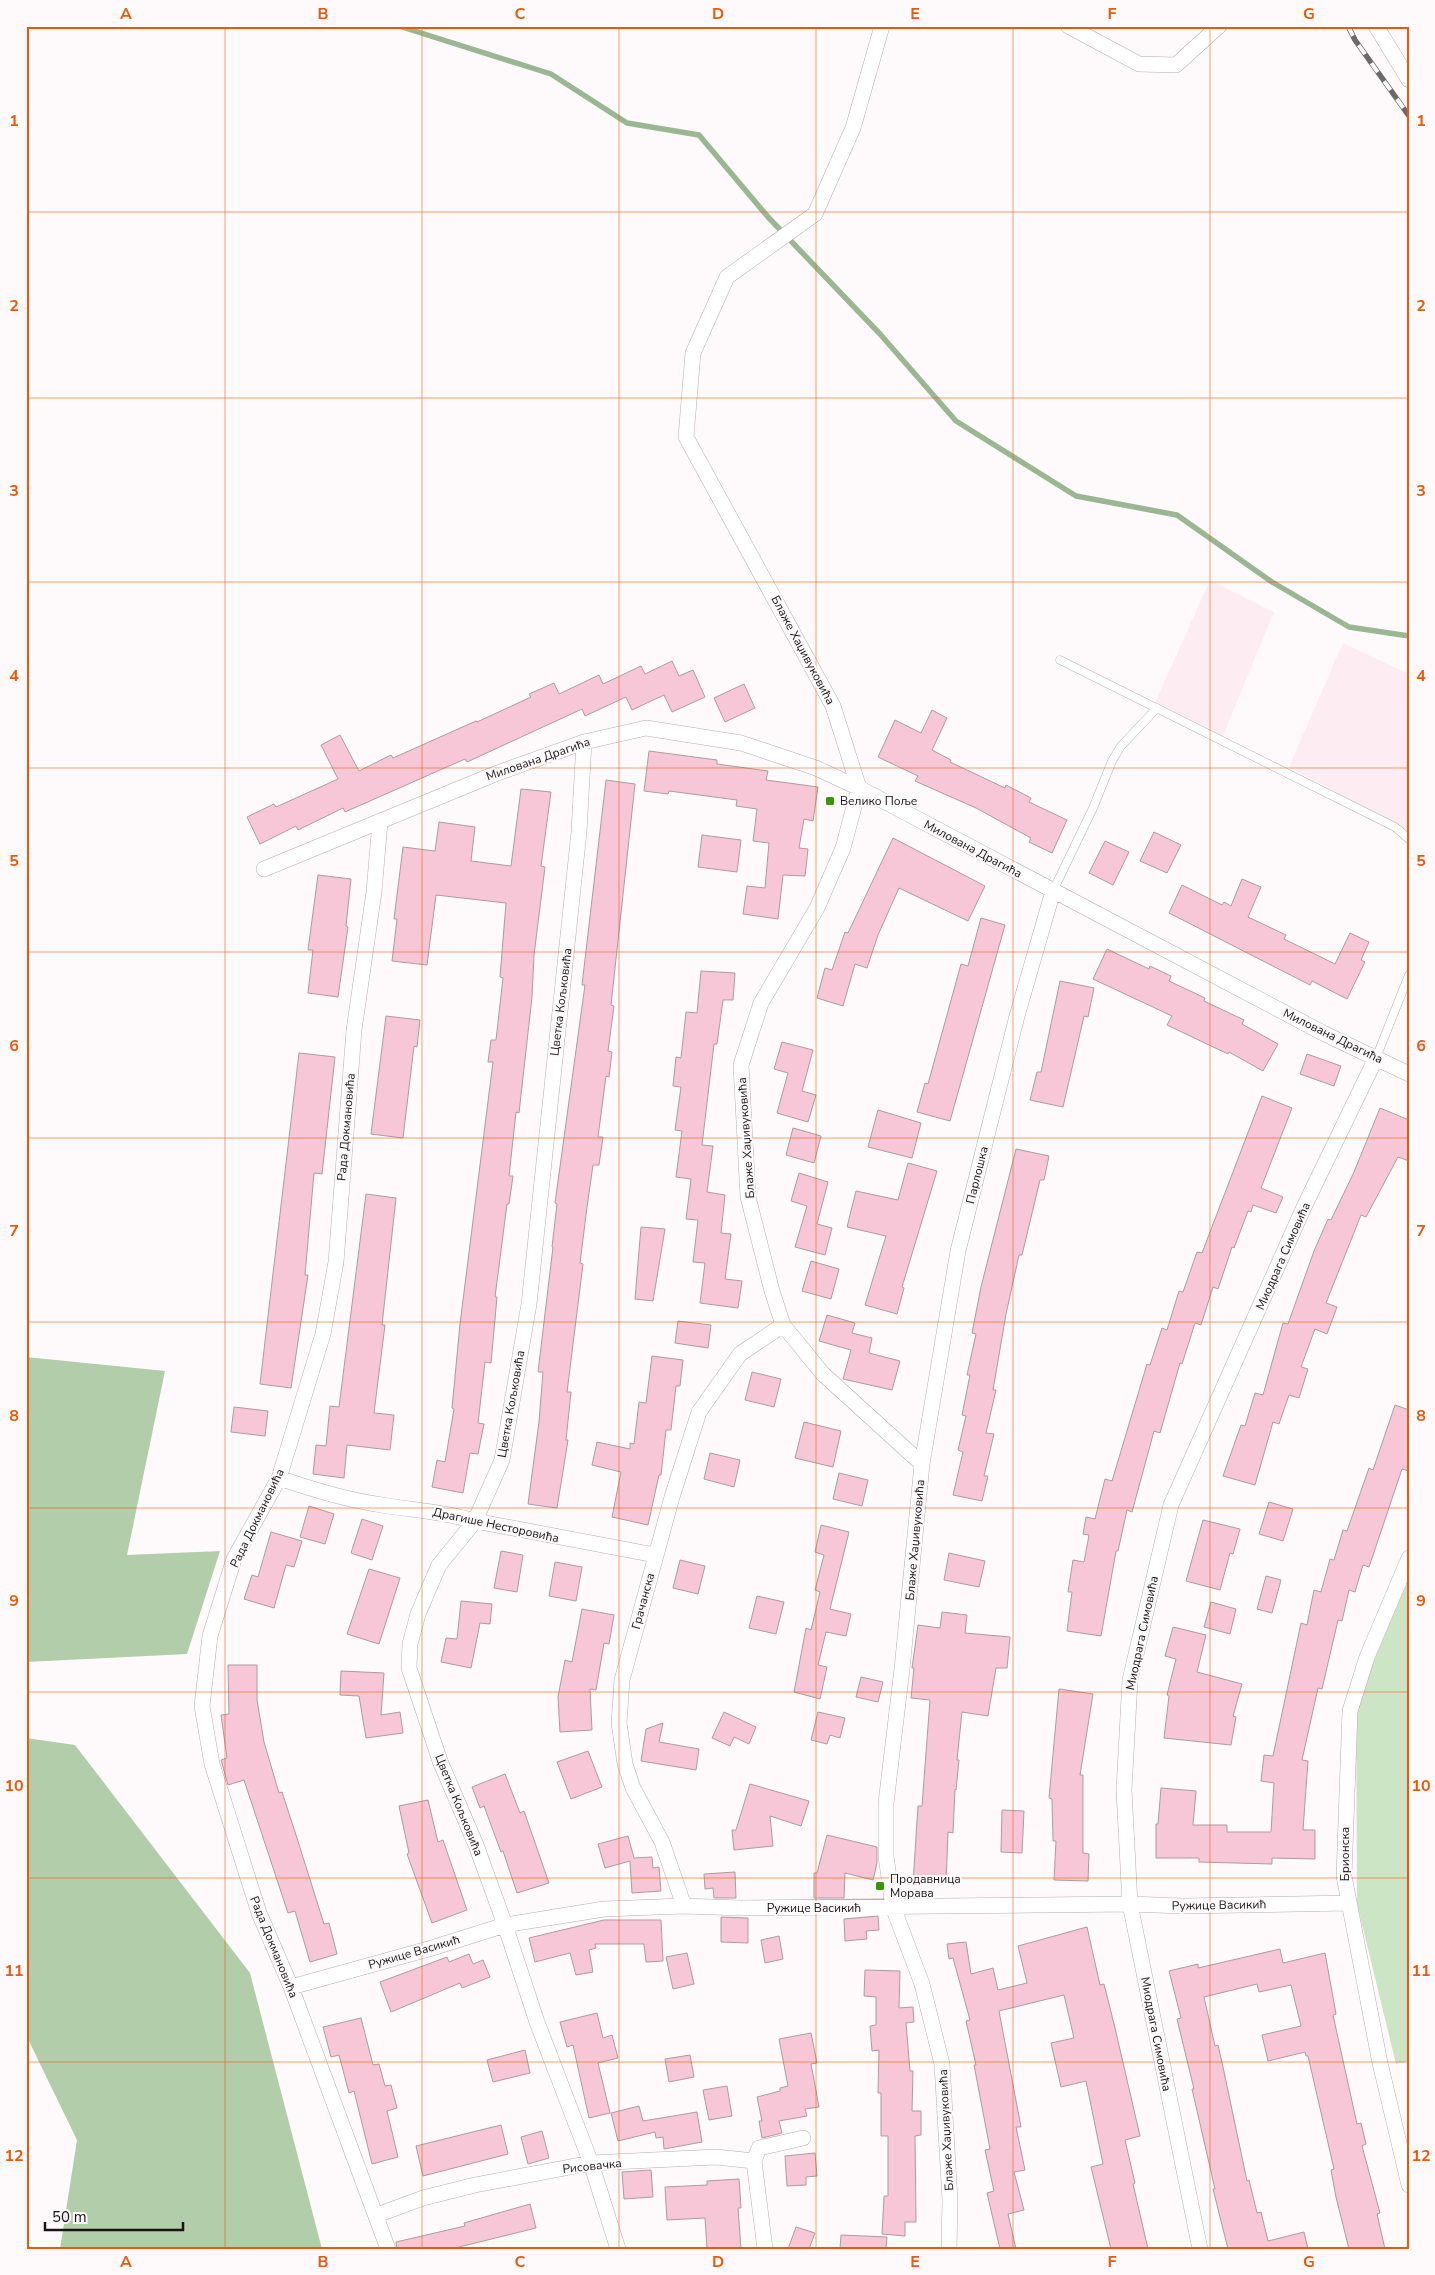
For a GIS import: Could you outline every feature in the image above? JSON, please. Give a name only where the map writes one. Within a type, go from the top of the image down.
[{"type":"street","name":"Блаже Хаџивуковића","points":[[882,26],[853,128],[815,214],[727,277],[693,353],[686,437],[833,706],[859,788],[843,848],[817,908],[761,1004],[740,1065],[748,1197],[772,1291],[783,1324],[823,1374],[922,1464],[902,1669],[886,1803],[886,1856],[893,1907],[922,1984],[942,2064],[950,2200],[948,2249]]},
{"type":"street","points":[[1068,26],[1139,64],[1176,65],[1219,26]]},
{"type":"street","points":[[1376,26],[1409,80]]},
{"type":"street","name":"Милована Драгића","points":[[264,869],[495,774],[584,742],[646,728],[741,743],[816,768],[859,788],[1325,1034],[1409,1074]]},
{"type":"street","name":"Цветка Кољковића","points":[[584,742],[579,832],[529,1304],[502,1460],[475,1521],[439,1565],[418,1614],[410,1644],[409,1668],[440,1761],[476,1845],[537,2022],[591,2164],[618,2249]]},
{"type":"street","name":"Рада Докмановића","points":[[380,822],[374,892],[354,1030],[336,1262],[324,1334],[279,1478],[234,1560],[210,1636],[202,1706],[212,1764],[258,1913],[291,1987],[345,2138],[377,2215],[388,2249]]},
{"type":"street","name":"Парлошка","points":[[922,1464],[958,1251],[1017,1016],[1053,891]]},
{"type":"street","name":"Миодрага Симовића","points":[[1200,2249],[1130,1904],[1124,1790],[1130,1680],[1171,1505],[1304,1207],[1376,1058]]},
{"type":"street","name":"Грачанска","points":[[684,1906],[662,1842],[633,1788],[625,1764],[620,1723],[622,1680],[655,1555],[699,1412],[740,1354],[783,1324]]},
{"type":"street","name":"Драгише Несторовића","points":[[279,1478],[323,1493],[376,1504],[450,1513],[475,1521],[655,1555]]},
{"type":"street","name":"Брионска","points":[[1409,1558],[1367,1658],[1350,1711],[1344,1876],[1380,2063],[1409,2185]]},
{"type":"street","name":"Ружице Васикић","points":[[291,1987],[432,1948],[505,1925],[604,1909],[684,1906],[741,1908],[1130,1904],[1183,1906],[1348,1903]]},
{"type":"street","points":[[765,2249],[754,2161],[759,2148],[804,2138]]},
{"type":"street","name":"Рисовачка","points":[[377,2215],[423,2198],[475,2185],[591,2164],[716,2157],[754,2161]]},
{"type":"lane","points":[[1060,660],[1395,827],[1409,840]]},
{"type":"lane","points":[[1053,891],[1093,808],[1112,761],[1121,746],[1157,708]]},
{"type":"lane","points":[[1376,1058],[1409,975]]},
{"type":"shaded area","points":[[1210,580],[1274,612],[1222,738],[1154,705]]},
{"type":"shaded area","points":[[1343,643],[1409,674],[1409,832],[1289,767]]},
{"type":"green space","points":[[26,1357],[165,1371],[127,1555],[220,1551],[187,1654],[26,1662]]},
{"type":"green space","points":[[1409,1578],[1409,2061],[1396,2064],[1357,1904],[1356,1703]]},
{"type":"green space","points":[[26,1738],[75,1745],[250,1973],[322,2249],[60,2249],[77,2140],[26,2035]]},
{"type":"building","points":[[672,661],[679,676],[693,670],[705,697],[672,712],[664,695],[632,710],[626,697],[585,716],[582,709],[467,762],[465,759],[345,812],[343,808],[298,830],[296,826],[260,844],[247,817],[274,804],[276,807],[338,779],[321,745],[340,735],[359,771],[391,755],[393,758],[477,722],[531,697],[529,694],[554,683],[559,694],[599,675],[603,684],[641,666],[645,674]]},
{"type":"building","points":[[744,684],[755,708],[725,722],[714,698]]},
{"type":"building","points":[[932,710],[947,718],[932,750],[951,760],[950,762],[1005,788],[1006,785],[1031,798],[1029,802],[1067,820],[1052,853],[1029,842],[1031,838],[976,808],[915,781],[918,776],[878,757],[895,720],[921,733]]},
{"type":"building","points":[[649,751],[717,760],[717,764],[768,771],[766,780],[818,787],[813,821],[804,819],[799,848],[808,849],[805,876],[783,875],[778,919],[743,914],[747,886],[765,888],[769,843],[753,841],[757,809],[736,806],[737,800],[669,791],[668,794],[644,791]]},
{"type":"building","points":[[606,780],[635,784],[611,1005],[614,1006],[608,1051],[612,1052],[609,1077],[606,1076],[598,1137],[603,1137],[599,1165],[593,1165],[580,1263],[583,1264],[567,1392],[571,1392],[566,1440],[568,1440],[557,1508],[528,1504],[539,1422],[543,1372],[538,1372],[553,1247],[557,1204],[555,1203],[585,985],[582,985]]},
{"type":"building","points":[[521,789],[551,792],[541,866],[545,867],[534,955],[532,997],[519,1113],[516,1112],[509,1176],[513,1176],[509,1204],[507,1204],[495,1297],[497,1297],[491,1363],[485,1362],[478,1423],[484,1424],[478,1454],[470,1453],[463,1493],[432,1487],[437,1460],[445,1462],[454,1409],[452,1408],[460,1324],[493,1062],[488,1062],[491,1040],[496,1040],[503,978],[500,977],[506,903],[436,895],[427,965],[392,961],[397,919],[394,919],[403,847],[435,851],[439,822],[475,827],[471,861],[511,866]]},
{"type":"building","points":[[1154,832],[1181,845],[1167,873],[1140,861]]},
{"type":"building","points":[[702,835],[741,840],[737,872],[698,867]]},
{"type":"building","points":[[893,838],[985,886],[968,921],[899,888],[878,935],[867,968],[855,964],[843,1006],[817,998],[825,968],[832,970],[845,932],[848,933]]},
{"type":"building","points":[[1105,841],[1129,852],[1113,885],[1089,873]]},
{"type":"building","points":[[318,875],[351,879],[346,926],[348,927],[338,997],[308,993],[313,950],[308,950]]},
{"type":"building","points":[[1242,879],[1261,887],[1248,917],[1286,935],[1284,939],[1335,964],[1350,933],[1369,942],[1361,960],[1365,962],[1347,999],[1312,981],[1310,985],[1169,913],[1182,885],[1222,905],[1224,902],[1231,906]]},
{"type":"building","points":[[981,918],[1005,925],[950,1121],[917,1112],[925,1083],[928,1084],[961,964],[968,966]]},
{"type":"building","points":[[1107,949],[1149,969],[1150,966],[1171,976],[1169,981],[1205,998],[1204,1001],[1244,1020],[1242,1024],[1278,1044],[1263,1071],[1229,1052],[1228,1054],[1167,1025],[1172,1016],[1093,979]]},
{"type":"building","points":[[701,971],[735,973],[733,1000],[723,1000],[717,1044],[714,1044],[702,1145],[713,1146],[707,1192],[725,1195],[721,1233],[731,1234],[725,1279],[742,1281],[738,1308],[700,1303],[705,1263],[693,1262],[698,1220],[686,1219],[691,1179],[676,1177],[682,1131],[675,1130],[681,1087],[673,1086],[676,1057],[681,1058],[686,1012],[697,1013]]},
{"type":"building","points":[[1060,981],[1094,988],[1088,1017],[1084,1016],[1063,1107],[1030,1100],[1037,1072],[1041,1072]]},
{"type":"building","points":[[386,1016],[420,1020],[417,1047],[414,1046],[403,1138],[371,1134]]},
{"type":"building","points":[[782,1042],[813,1050],[802,1091],[816,1095],[808,1122],[777,1113],[788,1073],[774,1069]]},
{"type":"building","points":[[299,1053],[335,1057],[322,1174],[314,1173],[305,1275],[308,1275],[291,1388],[260,1384]]},
{"type":"building","points":[[1307,1054],[1341,1066],[1334,1086],[1300,1074]]},
{"type":"building","points":[[1262,1096],[1292,1108],[1261,1188],[1283,1197],[1276,1213],[1253,1205],[1251,1212],[1248,1211],[1234,1248],[1232,1247],[1218,1289],[1213,1287],[1201,1325],[1195,1323],[1182,1364],[1180,1363],[1160,1433],[1154,1431],[1132,1512],[1127,1510],[1118,1551],[1116,1551],[1101,1636],[1067,1631],[1072,1592],[1068,1592],[1073,1560],[1084,1562],[1089,1535],[1083,1534],[1086,1517],[1095,1519],[1105,1479],[1112,1481],[1147,1364],[1150,1365],[1162,1328],[1167,1330],[1179,1291],[1183,1292],[1197,1252],[1202,1253]]},
{"type":"building","points":[[1380,1108],[1409,1120],[1409,1161],[1398,1157],[1366,1217],[1361,1215],[1326,1303],[1337,1307],[1327,1334],[1315,1329],[1301,1367],[1308,1369],[1299,1398],[1289,1395],[1279,1424],[1273,1422],[1255,1485],[1223,1476],[1241,1425],[1245,1426],[1255,1393],[1263,1395],[1283,1323],[1288,1324],[1314,1251],[1328,1219],[1331,1220],[1354,1172]]},
{"type":"building","points":[[878,1110],[921,1123],[912,1158],[868,1147]]},
{"type":"building","points":[[793,1128],[821,1136],[814,1163],[786,1155]]},
{"type":"building","points":[[1016,1149],[1049,1156],[1044,1180],[1040,1180],[1022,1255],[1019,1255],[1006,1314],[993,1390],[996,1390],[986,1433],[994,1434],[984,1476],[988,1476],[982,1501],[953,1495],[963,1452],[958,1450],[966,1416],[962,1415],[970,1375],[967,1375],[976,1334],[972,1333],[981,1287]]},
{"type":"building","points":[[908,1163],[937,1171],[902,1287],[904,1288],[897,1314],[865,1305],[886,1236],[847,1227],[856,1191],[898,1200]]},
{"type":"building","points":[[799,1173],[828,1182],[817,1224],[832,1228],[825,1255],[795,1247],[807,1206],[791,1201]]},
{"type":"building","points":[[366,1194],[396,1198],[382,1325],[385,1325],[374,1413],[394,1415],[390,1450],[347,1445],[344,1478],[313,1474],[316,1445],[326,1446],[330,1406],[339,1407]]},
{"type":"building","points":[[641,1227],[665,1229],[653,1301],[635,1299]]},
{"type":"building","points":[[811,1261],[839,1269],[831,1299],[802,1291]]},
{"type":"building","points":[[827,1315],[855,1323],[852,1333],[872,1338],[869,1353],[900,1361],[892,1390],[843,1379],[851,1350],[819,1341]]},
{"type":"building","points":[[678,1321],[711,1325],[708,1348],[675,1343]]},
{"type":"building","points":[[652,1356],[683,1360],[680,1386],[676,1386],[671,1430],[666,1430],[661,1475],[659,1475],[648,1525],[612,1517],[621,1472],[592,1465],[597,1442],[630,1449],[630,1443],[634,1444],[639,1402],[646,1403]]},
{"type":"building","points":[[752,1372],[781,1379],[774,1407],[745,1400]]},
{"type":"building","points":[[1395,1405],[1409,1410],[1409,1471],[1402,1469],[1369,1567],[1363,1565],[1355,1592],[1349,1590],[1342,1621],[1338,1620],[1322,1689],[1318,1688],[1302,1760],[1308,1761],[1303,1830],[1315,1830],[1315,1859],[1272,1858],[1272,1864],[1199,1862],[1199,1858],[1156,1858],[1156,1824],[1158,1824],[1161,1788],[1196,1791],[1193,1825],[1227,1825],[1227,1832],[1271,1832],[1274,1783],[1261,1781],[1264,1755],[1273,1756],[1301,1623],[1307,1625],[1314,1590],[1321,1592],[1330,1559],[1334,1560],[1343,1530],[1347,1531],[1369,1468],[1373,1470]]},
{"type":"building","points":[[234,1407],[268,1411],[265,1436],[231,1432]]},
{"type":"building","points":[[804,1422],[841,1431],[833,1467],[795,1458]]},
{"type":"building","points":[[710,1453],[740,1460],[734,1487],[704,1479]]},
{"type":"building","points":[[839,1473],[868,1480],[862,1506],[833,1499]]},
{"type":"building","points":[[1269,1502],[1293,1509],[1283,1541],[1259,1534]]},
{"type":"building","points":[[309,1506],[334,1514],[325,1544],[300,1537]]},
{"type":"building","points":[[362,1519],[383,1526],[372,1560],[351,1553]]},
{"type":"building","points":[[1203,1520],[1240,1529],[1233,1554],[1230,1553],[1220,1590],[1186,1581]]},
{"type":"building","points":[[821,1525],[849,1532],[830,1609],[851,1614],[846,1636],[826,1632],[818,1665],[827,1667],[820,1699],[794,1692],[806,1628],[811,1630],[820,1592],[815,1590],[824,1555],[815,1552]]},
{"type":"building","points":[[271,1532],[302,1541],[294,1567],[286,1565],[274,1608],[244,1599],[252,1575],[258,1577]]},
{"type":"building","points":[[501,1551],[523,1555],[517,1592],[494,1588]]},
{"type":"building","points":[[949,1553],[985,1561],[979,1587],[944,1580]]},
{"type":"building","points":[[680,1560],[705,1566],[698,1594],[673,1588]]},
{"type":"building","points":[[555,1562],[582,1567],[576,1601],[549,1596]]},
{"type":"building","points":[[369,1569],[400,1578],[379,1644],[347,1634]]},
{"type":"building","points":[[1266,1576],[1281,1580],[1272,1613],[1257,1609]]},
{"type":"building","points":[[757,1596],[784,1602],[776,1634],[749,1628]]},
{"type":"building","points":[[461,1601],[492,1604],[490,1624],[480,1623],[471,1668],[441,1662],[446,1638],[457,1639]]},
{"type":"building","points":[[1211,1602],[1236,1609],[1230,1634],[1204,1627]]},
{"type":"building","points":[[582,1609],[614,1615],[609,1644],[604,1643],[596,1690],[590,1689],[592,1730],[560,1732],[558,1697],[565,1660],[572,1662]]},
{"type":"building","points":[[942,1612],[967,1615],[965,1633],[1010,1637],[1007,1668],[996,1668],[988,1716],[962,1712],[953,1833],[948,1832],[946,1884],[913,1883],[918,1806],[922,1806],[930,1700],[911,1698],[914,1668],[912,1668],[918,1625],[940,1628]]},
{"type":"building","points":[[1173,1627],[1206,1635],[1197,1672],[1242,1684],[1233,1716],[1236,1717],[1231,1745],[1164,1738],[1169,1696],[1167,1695],[1176,1659],[1165,1656]]},
{"type":"building","points":[[228,1665],[257,1665],[257,1700],[264,1742],[279,1793],[282,1792],[324,1924],[329,1923],[337,1954],[310,1962],[295,1911],[288,1913],[244,1780],[228,1785],[221,1760],[227,1758],[221,1715],[229,1714]]},
{"type":"building","points":[[341,1671],[384,1673],[381,1715],[400,1712],[403,1733],[366,1738],[359,1696],[340,1695]]},
{"type":"building","points":[[861,1677],[883,1682],[878,1702],[856,1697]]},
{"type":"building","points":[[1059,1689],[1093,1694],[1080,1775],[1083,1775],[1083,1853],[1089,1854],[1088,1881],[1054,1880],[1056,1841],[1053,1841],[1052,1799],[1049,1798]]},
{"type":"building","points":[[724,1712],[756,1727],[749,1744],[734,1737],[730,1746],[712,1738]]},
{"type":"building","points":[[818,1712],[845,1718],[840,1738],[830,1735],[827,1744],[811,1740]]},
{"type":"building","points":[[663,1723],[659,1742],[699,1749],[696,1770],[641,1761],[646,1729]]},
{"type":"building","points":[[588,1751],[602,1787],[571,1799],[557,1762]]},
{"type":"building","points":[[505,1774],[520,1813],[524,1811],[549,1883],[517,1893],[503,1851],[501,1852],[484,1806],[480,1808],[472,1787]]},
{"type":"building","points":[[750,1784],[809,1801],[801,1826],[770,1816],[773,1846],[734,1850],[732,1830],[736,1830]]},
{"type":"building","points":[[428,1800],[438,1842],[443,1840],[467,1910],[432,1923],[407,1854],[409,1853],[399,1806]]},
{"type":"building","points":[[1002,1810],[1024,1811],[1022,1853],[1001,1852]]},
{"type":"building","points":[[827,1835],[877,1847],[877,1863],[873,1880],[845,1873],[844,1898],[814,1898],[814,1873],[817,1873]]},
{"type":"building","points":[[628,1836],[634,1858],[652,1857],[653,1868],[659,1867],[661,1891],[632,1893],[630,1861],[605,1868],[598,1844]]},
{"type":"building","points":[[735,1872],[736,1898],[714,1898],[713,1888],[705,1889],[704,1874]]},
{"type":"building","points":[[878,1916],[879,1930],[866,1931],[867,1939],[845,1941],[844,1919]]},
{"type":"building","points":[[721,1917],[748,1918],[748,1943],[721,1942]]},
{"type":"building","points":[[604,1920],[661,1920],[663,1961],[646,1962],[644,1944],[595,1944],[596,1948],[589,1950],[593,1972],[576,1975],[570,1953],[535,1962],[529,1938]]},
{"type":"building","points":[[1087,1927],[1100,1985],[1104,1984],[1140,2136],[1125,2140],[1148,2249],[1111,2249],[1091,2167],[1103,2164],[1086,2081],[1061,2087],[1051,2043],[1074,2038],[1064,1995],[999,2011],[1021,2127],[1016,2127],[1025,2170],[1014,2172],[1024,2210],[1008,2214],[1016,2249],[1000,2249],[987,2193],[994,2191],[985,2150],[990,2149],[974,2065],[976,2065],[966,2021],[970,2020],[953,1958],[949,1959],[947,1944],[966,1942],[971,1974],[993,1968],[998,1990],[1027,1983],[1018,1946]]},
{"type":"building","points":[[779,1936],[783,1959],[765,1963],[761,1940]]},
{"type":"building","points":[[1280,1949],[1283,1963],[1325,1953],[1336,2014],[1333,2015],[1357,2124],[1361,2123],[1366,2144],[1362,2146],[1380,2213],[1377,2214],[1385,2249],[1349,2249],[1336,2197],[1331,2170],[1334,2169],[1308,2056],[1306,2056],[1305,2052],[1268,2061],[1262,2035],[1301,2026],[1291,1985],[1259,1992],[1257,1984],[1204,1997],[1215,2046],[1218,2045],[1247,2181],[1249,2180],[1257,2213],[1261,2212],[1268,2241],[1304,2232],[1308,2249],[1228,2249],[1213,2189],[1215,2189],[1192,2089],[1194,2089],[1177,2019],[1181,2018],[1169,1971],[1198,1964],[1198,1968]]},
{"type":"building","points":[[687,1953],[694,1984],[673,1989],[666,1957]]},
{"type":"building","points":[[469,1954],[473,1964],[483,1960],[490,1977],[462,1988],[460,1983],[391,2012],[380,1982],[447,1957],[449,1962]]},
{"type":"building","points":[[865,1970],[900,1971],[899,2008],[913,2007],[914,2022],[906,2023],[910,2071],[913,2071],[912,2111],[921,2111],[921,2135],[915,2136],[916,2222],[905,2222],[905,2236],[882,2234],[884,2196],[888,2196],[888,2136],[881,2136],[881,2093],[878,2093],[879,2050],[872,2051],[870,2026],[876,2025],[876,1997],[864,1996]]},
{"type":"building","points":[[597,2013],[603,2038],[612,2035],[618,2058],[598,2063],[610,2113],[589,2118],[573,2045],[567,2047],[560,2022]]},
{"type":"building","points":[[361,2018],[373,2065],[379,2064],[385,2086],[391,2085],[397,2108],[387,2111],[398,2157],[372,2164],[354,2091],[349,2093],[339,2055],[331,2057],[323,2027]]},
{"type":"building","points":[[811,2033],[817,2063],[811,2064],[819,2107],[805,2109],[807,2116],[779,2121],[782,2133],[762,2138],[759,2121],[762,2121],[757,2097],[780,2091],[780,2088],[788,2086],[779,2039]]},
{"type":"building","points":[[525,2050],[530,2073],[493,2082],[487,2060]]},
{"type":"building","points":[[690,2055],[694,2077],[669,2082],[665,2059]]},
{"type":"building","points":[[727,2086],[732,2116],[709,2120],[703,2090]]},
{"type":"building","points":[[639,2106],[643,2121],[697,2112],[702,2142],[664,2149],[663,2137],[656,2138],[655,2132],[618,2141],[611,2113]]},
{"type":"building","points":[[501,2125],[508,2154],[423,2176],[416,2146]]},
{"type":"building","points":[[542,2131],[549,2158],[528,2164],[521,2137]]},
{"type":"building","points":[[815,2153],[817,2176],[806,2177],[806,2185],[787,2186],[785,2156]]},
{"type":"building","points":[[651,2170],[653,2197],[624,2199],[622,2172]]},
{"type":"building","points":[[739,2179],[741,2208],[738,2208],[741,2249],[707,2249],[705,2218],[667,2220],[665,2187],[707,2185],[707,2181]]},
{"type":"building","points":[[530,2204],[536,2228],[451,2249],[397,2249],[396,2242],[465,2226],[464,2223]]},
{"type":"building","points":[[796,2227],[815,2233],[809,2249],[788,2249]]},
{"type":"building","points":[[841,2235],[887,2237],[886,2249],[840,2249]]},
{"type":"waterway","points":[[399,26],[551,74],[627,123],[699,135],[768,217],[880,334],[956,421],[1076,496],[1177,515],[1272,582],[1349,627],[1409,636]]},
{"type":"railway","points":[[1348,26],[1355,40],[1409,116]]},
{"type":"place","name":"Велико Поље","points":[[830,801]]},
{"type":"place","name":"Продавница Морава","points":[[880,1886]]}]
